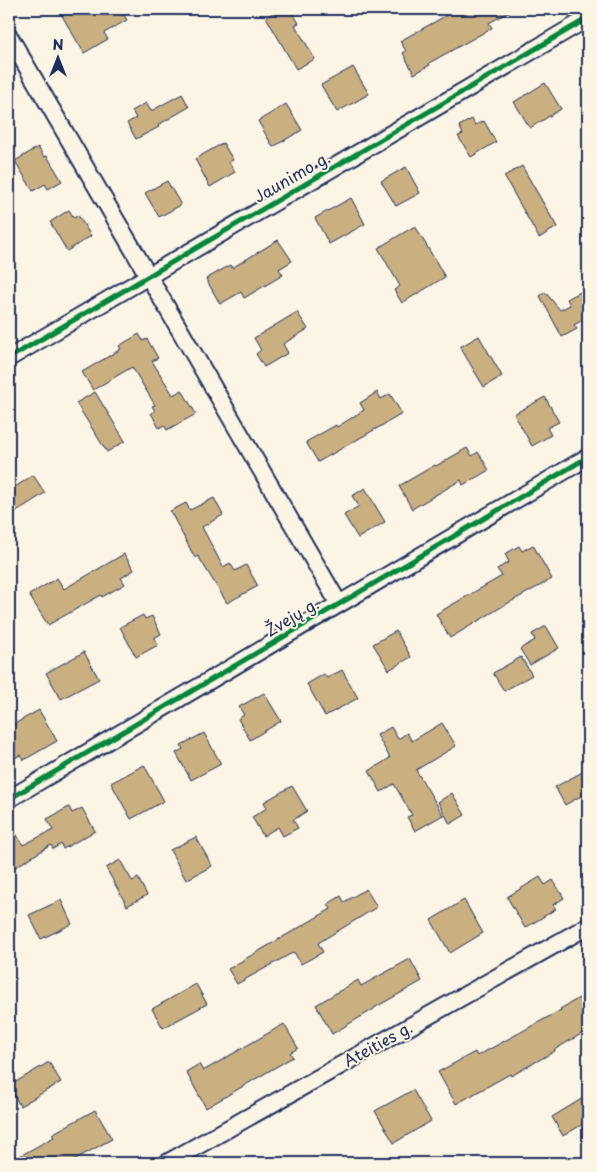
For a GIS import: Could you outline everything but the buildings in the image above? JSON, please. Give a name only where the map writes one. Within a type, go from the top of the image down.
[{"type":"street","name":"Jaunimo g.","points":[[9,358],[588,18]]},
{"type":"street","points":[[9,36],[339,604]]},
{"type":"street","name":"Žvejų g.","points":[[9,800],[588,456]]},
{"type":"street","name":"Ateities g.","points":[[167,1163],[588,926]]},
{"type":"cycle path","points":[[9,358],[588,18]]},
{"type":"cycle path","points":[[9,799],[588,457]]}]
